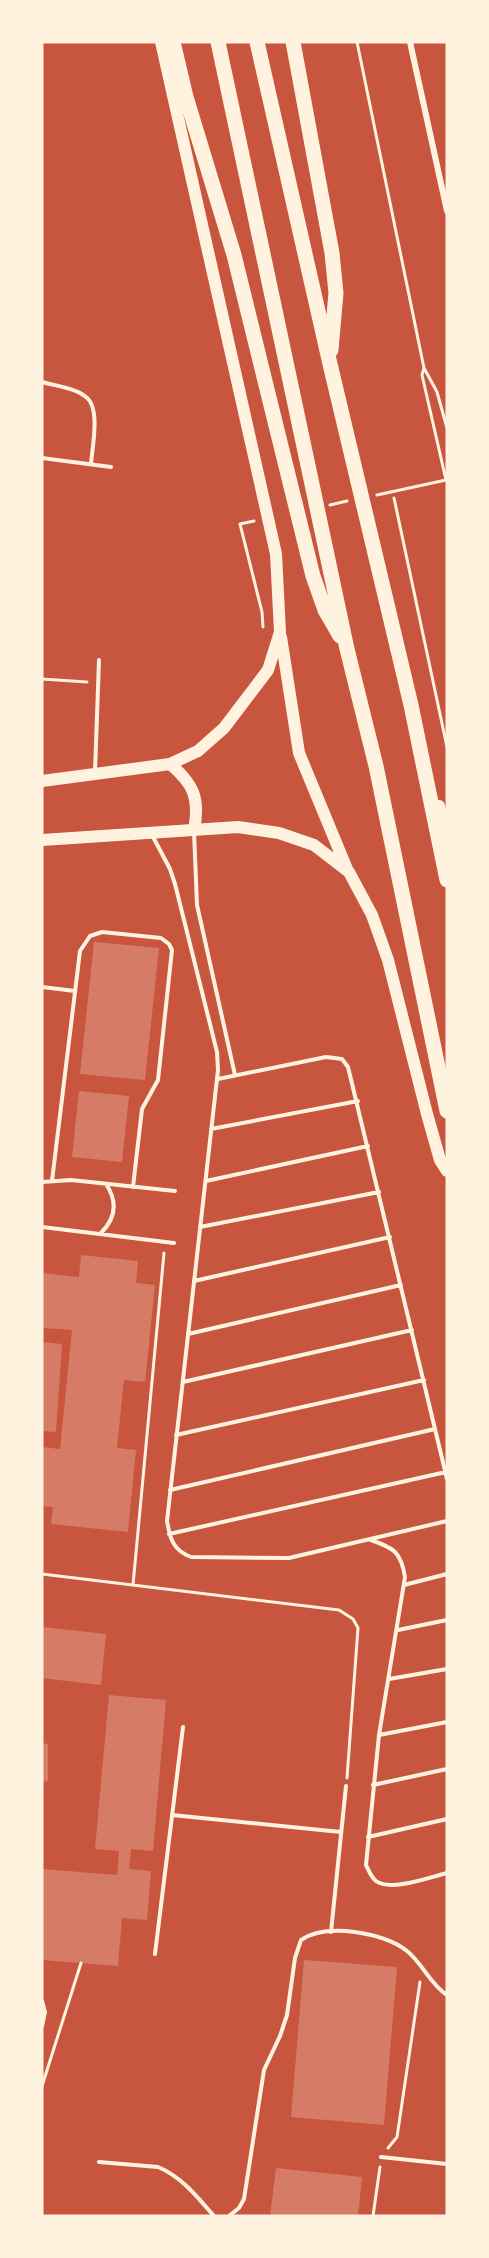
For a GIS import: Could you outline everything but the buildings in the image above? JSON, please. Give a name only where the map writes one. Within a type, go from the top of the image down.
[{"type":"highway","points":[[173,42],[186,96],[234,255],[313,576],[325,610],[347,649]]},
{"type":"highway","points":[[218,42],[347,649],[376,766],[447,1112]]},
{"type":"highway","points":[[257,42],[411,705],[447,880]]},
{"type":"highway","points":[[293,42],[332,253],[336,293],[330,364]]},
{"type":"main road","points":[[161,42],[276,554],[280,632],[299,753],[335,843],[372,915],[388,960],[440,1160],[447,1171]]},
{"type":"main road","points":[[42,781],[170,764],[198,750],[224,728],[268,670],[280,632]]},
{"type":"main road","points":[[411,705],[447,837]]},
{"type":"main road","points":[[170,764],[184,776],[194,792],[197,812],[194,830]]},
{"type":"main road","points":[[42,840],[238,828],[279,833],[314,845],[349,872]]},
{"type":"street","points":[[410,42],[447,211]]},
{"type":"lane","points":[[42,382],[78,393],[86,397],[93,405],[91,465]]},
{"type":"lane","points":[[42,458],[111,467]]},
{"type":"lane","points":[[95,773],[99,660]]},
{"type":"lane","points":[[194,830],[197,905],[235,1075]]},
{"type":"lane","points":[[151,833],[176,884],[217,1052],[212,1129],[167,1521],[171,1541],[180,1553],[190,1557],[289,1558],[447,1521]]},
{"type":"lane","points":[[51,1181],[80,951],[86,940],[96,933],[161,938],[171,947],[158,1080],[142,1109],[133,1187]]},
{"type":"lane","points":[[42,987],[75,991]]},
{"type":"lane","points":[[217,1079],[333,1057],[342,1059],[348,1067],[447,1479]]},
{"type":"lane","points":[[212,1129],[358,1101]]},
{"type":"lane","points":[[206,1181],[368,1146]]},
{"type":"lane","points":[[42,1182],[71,1180],[176,1191]]},
{"type":"lane","points":[[100,1234],[108,1226],[113,1216],[112,1193],[105,1184]]},
{"type":"lane","points":[[201,1227],[379,1192]]},
{"type":"lane","points":[[42,1227],[174,1243]]},
{"type":"lane","points":[[194,1281],[390,1238]]},
{"type":"lane","points":[[188,1334],[401,1285]]},
{"type":"lane","points":[[183,1382],[412,1330]]},
{"type":"lane","points":[[176,1435],[424,1380]]},
{"type":"lane","points":[[170,1490],[435,1429]]},
{"type":"lane","points":[[169,1534],[446,1473]]},
{"type":"lane","points":[[370,1540],[387,1546],[398,1554],[402,1562],[404,1585],[379,1735],[366,1865],[372,1877],[378,1883],[388,1887],[447,1873]]},
{"type":"lane","points":[[404,1585],[447,1574]]},
{"type":"lane","points":[[398,1630],[447,1620]]},
{"type":"lane","points":[[389,1679],[447,1669]]},
{"type":"lane","points":[[379,1735],[447,1722]]},
{"type":"lane","points":[[155,1954],[183,1727]]},
{"type":"lane","points":[[374,1785],[447,1769]]},
{"type":"lane","points":[[331,1932],[346,1786]]},
{"type":"lane","points":[[172,1815],[341,1832]]},
{"type":"lane","points":[[368,1837],[447,1819]]},
{"type":"lane","points":[[229,2216],[239,2208],[244,2199],[264,2070],[287,2015],[297,1947],[301,1940],[310,1935],[331,1932],[362,1933],[387,1939],[407,1951],[439,1990],[447,1995]]},
{"type":"lane","points":[[42,2001],[45,2012],[42,2026]]},
{"type":"lane","points":[[381,2157],[447,2164]]},
{"type":"lane","points":[[99,2162],[158,2167],[167,2171],[183,2182],[214,2216]]},
{"type":"path","points":[[357,42],[424,368],[437,392],[447,428]]},
{"type":"path","points":[[377,495],[446,480],[422,375],[424,368]]},
{"type":"path","points":[[394,498],[447,747]]},
{"type":"path","points":[[320,507],[354,500]]},
{"type":"path","points":[[262,612],[240,524],[263,519]]},
{"type":"path","points":[[42,679],[98,683]]},
{"type":"path","points":[[133,1585],[165,1242]]},
{"type":"path","points":[[42,1574],[339,1610],[353,1618],[358,1628],[346,1786]]},
{"type":"path","points":[[42,2086],[81,1963]]},
{"type":"path","points":[[374,2216],[381,2157],[397,2137],[422,1970]]}]
